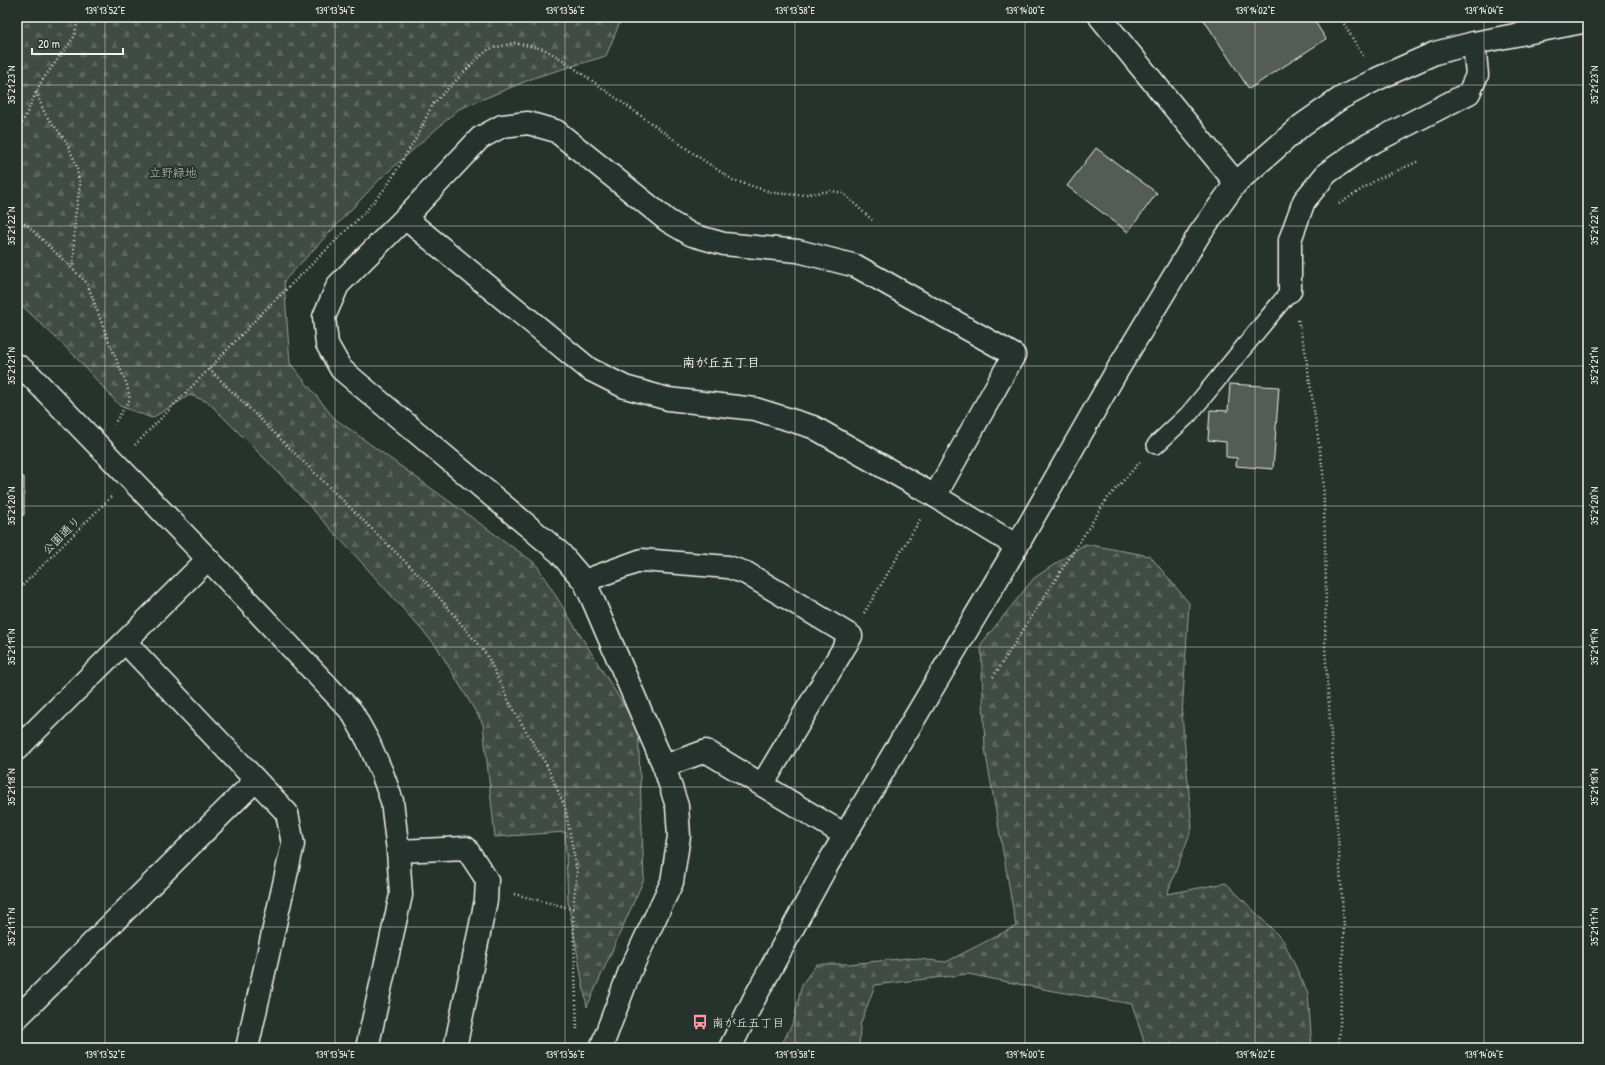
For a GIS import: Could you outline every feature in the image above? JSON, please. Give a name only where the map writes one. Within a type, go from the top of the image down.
[{"type":"street","points":[[1100,17],[1236,183]]},
{"type":"street","points":[[730,1048],[754,999],[826,867],[1017,546],[1116,374],[1200,233],[1236,183],[1302,125],[1341,98],[1377,79],[1435,53],[1474,43],[1588,21]]},
{"type":"street","points":[[1290,291],[1290,240],[1304,201],[1327,173],[1364,147],[1468,93],[1477,75],[1474,43]]},
{"type":"street","points":[[601,1048],[630,971],[672,882],[679,836],[677,806],[664,766],[584,581],[560,552],[341,369],[327,344],[324,317],[338,285],[405,218],[480,138],[502,126],[528,123],[556,131],[668,221],[692,235],[724,244],[798,251],[856,266],[1014,356],[929,505]]},
{"type":"street","points":[[405,218],[589,369],[625,387],[668,399],[755,409],[813,427],[929,505],[1017,546]]},
{"type":"street","points":[[17,365],[32,376],[208,559],[352,712],[368,742],[382,773],[392,801],[401,894],[366,1048]]},
{"type":"street","points":[[17,749],[208,559]]},
{"type":"street","points":[[584,581],[642,560],[728,567],[746,573],[851,636],[762,785]]},
{"type":"street","points":[[125,642],[255,781],[287,813],[293,844],[247,1048]]},
{"type":"street","points":[[664,766],[706,751],[845,835]]},
{"type":"street","points":[[17,1018],[255,781]]},
{"type":"street","points":[[398,851],[466,848],[487,880],[486,900],[455,1048]]},
{"type":"lane","points":[[1156,445],[1189,414],[1290,291]]},
{"type":"path","points":[[17,134],[41,82],[74,37],[78,20],[77,17]]},
{"type":"path","points":[[1340,17],[1364,57]]},
{"type":"path","points":[[130,449],[144,437],[210,369],[262,313],[364,213],[387,186],[419,133],[432,105],[474,62],[489,49],[515,43],[544,49],[563,60],[697,156],[734,180],[774,193],[800,195],[832,191],[843,193],[872,220]]},
{"type":"path","points":[[36,92],[45,114],[66,141],[76,164],[80,185],[75,217],[73,269]]},
{"type":"path","points":[[1336,207],[1341,202],[1376,180],[1419,161]]},
{"type":"path","points":[[17,220],[27,225],[87,283],[127,385],[130,399],[110,429]]},
{"type":"path","points":[[1290,291],[1306,350],[1323,471],[1326,583],[1324,648],[1344,927],[1339,1048]]},
{"type":"path","points":[[210,369],[427,583],[487,655],[510,704],[547,766],[565,807],[577,871],[573,909],[577,1033]]},
{"type":"path","points":[[993,677],[1107,499],[1156,445]]},
{"type":"path","name":"公園通り","points":[[17,591],[111,497]]},
{"type":"path","points":[[851,636],[929,505]]},
{"type":"path","points":[[486,887],[573,909]]},
{"type":"green space","name":"立野緑地","points":[[17,17],[622,17],[606,56],[536,77],[459,109],[380,179],[284,281],[290,363],[334,418],[536,564],[638,728],[644,879],[587,1007],[568,902],[565,832],[495,837],[483,724],[437,647],[280,474],[208,402],[190,395],[152,418],[120,406],[73,354],[17,301]]},
{"type":"green space","points":[[1085,544],[1150,556],[1189,603],[1182,714],[1192,828],[1167,894],[1226,883],[1283,940],[1308,993],[1312,1048],[1146,1048],[1132,1004],[1048,990],[968,974],[875,985],[860,1025],[859,1048],[780,1048],[794,1020],[802,984],[817,964],[849,964],[909,958],[946,962],[1016,926],[985,749],[981,644],[1034,578]]},
{"type":"building","points":[[1202,17],[1312,17],[1326,39],[1249,89]]},
{"type":"building","points":[[1096,148],[1157,193],[1128,232],[1067,186]]},
{"type":"building","points":[[1230,384],[1279,387],[1273,469],[1236,466],[1237,458],[1226,457],[1226,442],[1208,440],[1210,410],[1228,411]]},
{"type":"building","points":[[17,477],[24,477],[24,515],[19,515],[19,530],[17,530]]},
{"type":"place","name":"南が丘五丁目","points":[[700,1022]]},
{"type":"district","name":"南が丘五丁目","points":[[721,362]]}]
